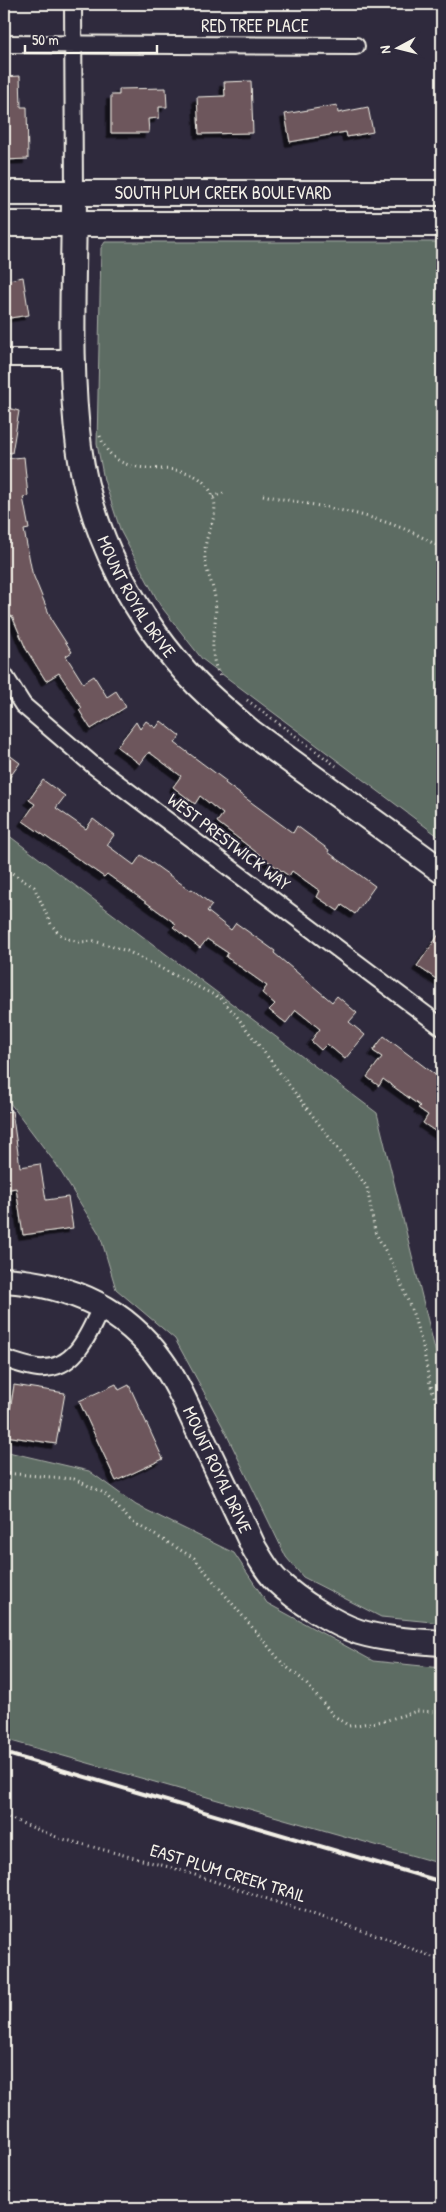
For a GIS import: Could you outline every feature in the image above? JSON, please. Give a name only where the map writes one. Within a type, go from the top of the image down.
[{"type":"street","points":[[73,4],[74,193]]},
{"type":"street","name":"RED TREE PLACE","points":[[4,44],[356,46]]},
{"type":"street","name":"SOUTH PLUM CREEK BOULEVARD","points":[[4,193],[442,193]]},
{"type":"street","name":"MOUNT ROYAL DRIVE","points":[[74,193],[73,358],[79,448],[94,512],[121,576],[136,604],[169,650],[197,684],[251,732],[442,871]]},
{"type":"street","name":"SOUTH PLUM CREEK BOULEVARD","points":[[4,224],[442,224]]},
{"type":"street","points":[[4,358],[73,358]]},
{"type":"street","name":"WEST PRESTWICK WAY","points":[[4,675],[23,705],[92,765],[442,1027]]},
{"type":"street","name":"MOUNT ROYAL DRIVE","points":[[4,1280],[45,1284],[69,1291],[102,1305],[142,1336],[162,1360],[178,1386],[254,1548],[266,1568],[278,1582],[339,1624],[359,1632],[379,1637],[442,1643]]},
{"type":"street","points":[[4,1359],[38,1368],[52,1367],[65,1361],[79,1352],[102,1305]]},
{"type":"path","points":[[97,430],[101,441],[117,460],[144,470],[182,470],[194,474],[203,481],[213,497],[214,522],[204,552],[215,596],[213,659],[220,677],[227,683]]},
{"type":"path","points":[[442,486],[437,512],[442,542]]},
{"type":"path","points":[[213,497],[226,492]]},
{"type":"path","points":[[263,495],[317,505],[389,524],[422,537],[442,550]]},
{"type":"path","points":[[240,694],[339,768]]},
{"type":"path","points":[[4,868],[34,887],[51,924],[59,934],[68,940],[79,942],[94,941],[127,951],[222,999],[238,1018],[367,1187],[375,1232],[395,1268],[414,1314],[429,1380],[442,1420]]},
{"type":"path","points":[[4,1473],[74,1479],[104,1493],[131,1521],[194,1558],[283,1664],[303,1680],[333,1715],[349,1726],[367,1725],[418,1711],[442,1712]]},
{"type":"path","name":"EAST PLUM CREEK TRAIL","points":[[4,1816],[58,1838],[190,1873],[388,1939],[442,1961]]},
{"type":"green space","points":[[105,242],[442,242],[442,839],[202,659],[160,605],[121,532],[104,480],[97,444],[101,248]]},
{"type":"green space","points":[[4,832],[377,1113],[442,1378],[442,1623],[381,1617],[303,1577],[286,1557],[222,1425],[175,1339],[116,1289],[100,1235],[56,1164],[4,1095]]},
{"type":"green space","points":[[4,1451],[89,1471],[136,1505],[234,1553],[267,1603],[373,1661],[442,1668],[442,1864],[4,1739]]},
{"type":"building","points":[[20,76],[21,107],[27,107],[28,159],[4,160],[4,77]]},
{"type":"building","points":[[251,81],[253,133],[199,134],[197,97],[225,96],[224,82]]},
{"type":"building","points":[[166,88],[167,107],[159,107],[159,118],[148,119],[149,133],[111,133],[111,95],[119,95],[119,89]]},
{"type":"building","points":[[337,105],[338,113],[368,107],[373,132],[347,137],[346,132],[290,142],[285,114]]},
{"type":"building","points":[[23,277],[29,315],[4,319],[4,281]]},
{"type":"building","points":[[4,407],[19,411],[12,453],[4,452]]},
{"type":"building","points":[[24,457],[28,496],[23,497],[29,529],[24,530],[32,572],[52,621],[72,652],[66,656],[83,683],[94,676],[107,697],[116,691],[126,707],[91,729],[79,710],[82,708],[59,673],[46,681],[26,649],[12,616],[4,619],[4,459]]},
{"type":"building","points":[[146,721],[156,728],[161,721],[180,736],[175,743],[226,781],[225,783],[293,833],[297,826],[329,850],[328,852],[375,886],[355,914],[342,905],[338,911],[317,897],[320,891],[292,871],[289,876],[217,822],[223,814],[200,796],[195,804],[173,787],[181,776],[149,752],[140,764],[117,747],[136,722],[140,729]]},
{"type":"building","points":[[4,751],[20,763],[4,785]]},
{"type":"building","points":[[43,780],[65,796],[56,808],[86,829],[93,819],[114,835],[107,845],[134,865],[141,855],[190,890],[192,889],[212,905],[207,911],[231,930],[236,923],[275,951],[274,953],[332,1002],[337,996],[357,1013],[349,1022],[365,1035],[345,1059],[327,1044],[321,1050],[311,1041],[320,1029],[296,1010],[286,1023],[269,1010],[275,1004],[262,993],[267,986],[226,957],[228,953],[207,939],[200,948],[173,927],[176,924],[107,874],[104,877],[23,821],[35,804],[29,800]]},
{"type":"building","points":[[442,930],[442,983],[417,966]]},
{"type":"building","points":[[384,1036],[442,1080],[442,1136],[423,1123],[428,1115],[418,1108],[420,1106],[383,1079],[379,1086],[367,1077],[382,1057],[373,1051]]},
{"type":"building","points":[[12,1111],[20,1167],[40,1164],[46,1200],[68,1197],[73,1228],[23,1235],[16,1188],[4,1190],[4,1112]]},
{"type":"building","points":[[116,1384],[119,1390],[129,1385],[163,1459],[116,1481],[79,1401]]},
{"type":"building","points":[[14,1385],[65,1393],[56,1444],[6,1436]]},
{"type":"railway","points":[[4,1753],[442,1882]]}]
